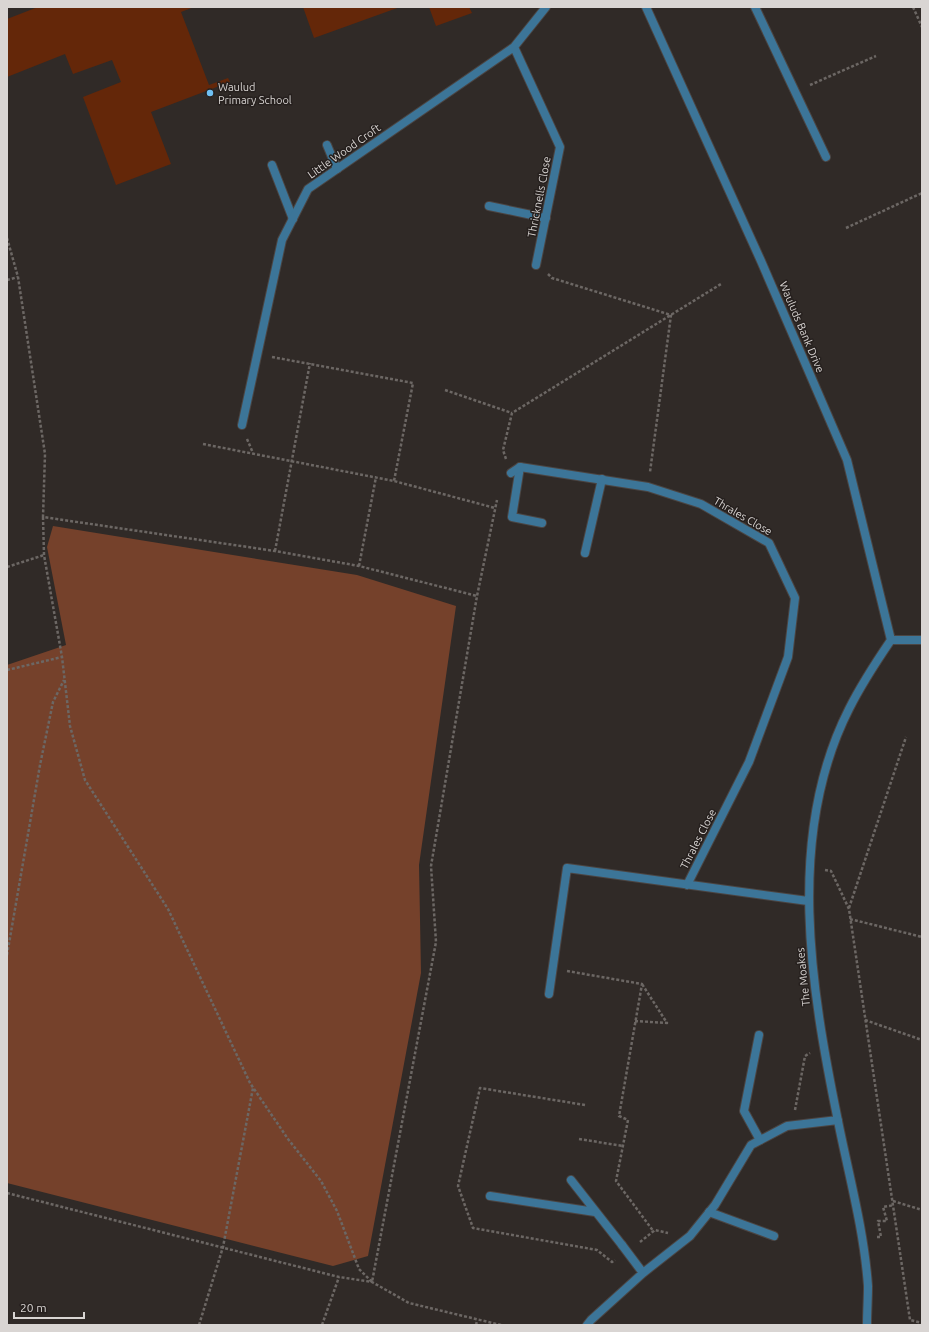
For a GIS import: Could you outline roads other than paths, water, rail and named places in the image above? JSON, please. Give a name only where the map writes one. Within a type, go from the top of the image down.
[{"type":"street","name":"Little Wood Croft","points":[[242,425],[282,240],[308,189],[514,47],[546,7]]},
{"type":"street","name":"Wauluds Bank Drive","points":[[646,7],[761,261],[847,460],[891,640]]},
{"type":"street","points":[[755,7],[826,157]]},
{"type":"street","name":"Thricknells Close","points":[[514,47],[560,147],[536,265]]},
{"type":"street","points":[[327,146],[336,170]]},
{"type":"street","points":[[272,165],[293,219]]},
{"type":"street","points":[[489,206],[546,218]]},
{"type":"street","points":[[511,473],[520,467]]},
{"type":"street","points":[[520,467],[512,517],[542,523]]},
{"type":"street","name":"Thrales Close","points":[[520,467],[648,487],[701,504],[769,543],[795,598],[788,657],[749,762],[687,885]]},
{"type":"street","points":[[585,553],[602,480]]},
{"type":"street","points":[[891,640],[922,640]]},
{"type":"street","name":"The Moakes","points":[[867,1325],[868,1286],[858,1213],[838,1120],[824,1043],[811,959],[808,901],[810,864],[816,809],[827,766],[848,711],[891,640]]},
{"type":"street","name":"Thrales Close","points":[[550,994],[567,868],[808,901]]},
{"type":"street","points":[[758,1035],[744,1111],[760,1140]]},
{"type":"street","points":[[587,1325],[643,1273],[690,1236],[709,1212],[751,1145],[788,1126],[838,1120]]},
{"type":"street","points":[[571,1180],[643,1273]]},
{"type":"street","points":[[490,1196],[595,1212]]},
{"type":"street","points":[[709,1212],[774,1236]]},
{"type":"place","name":"Waulud Primary School","points":[[210,93]]}]
